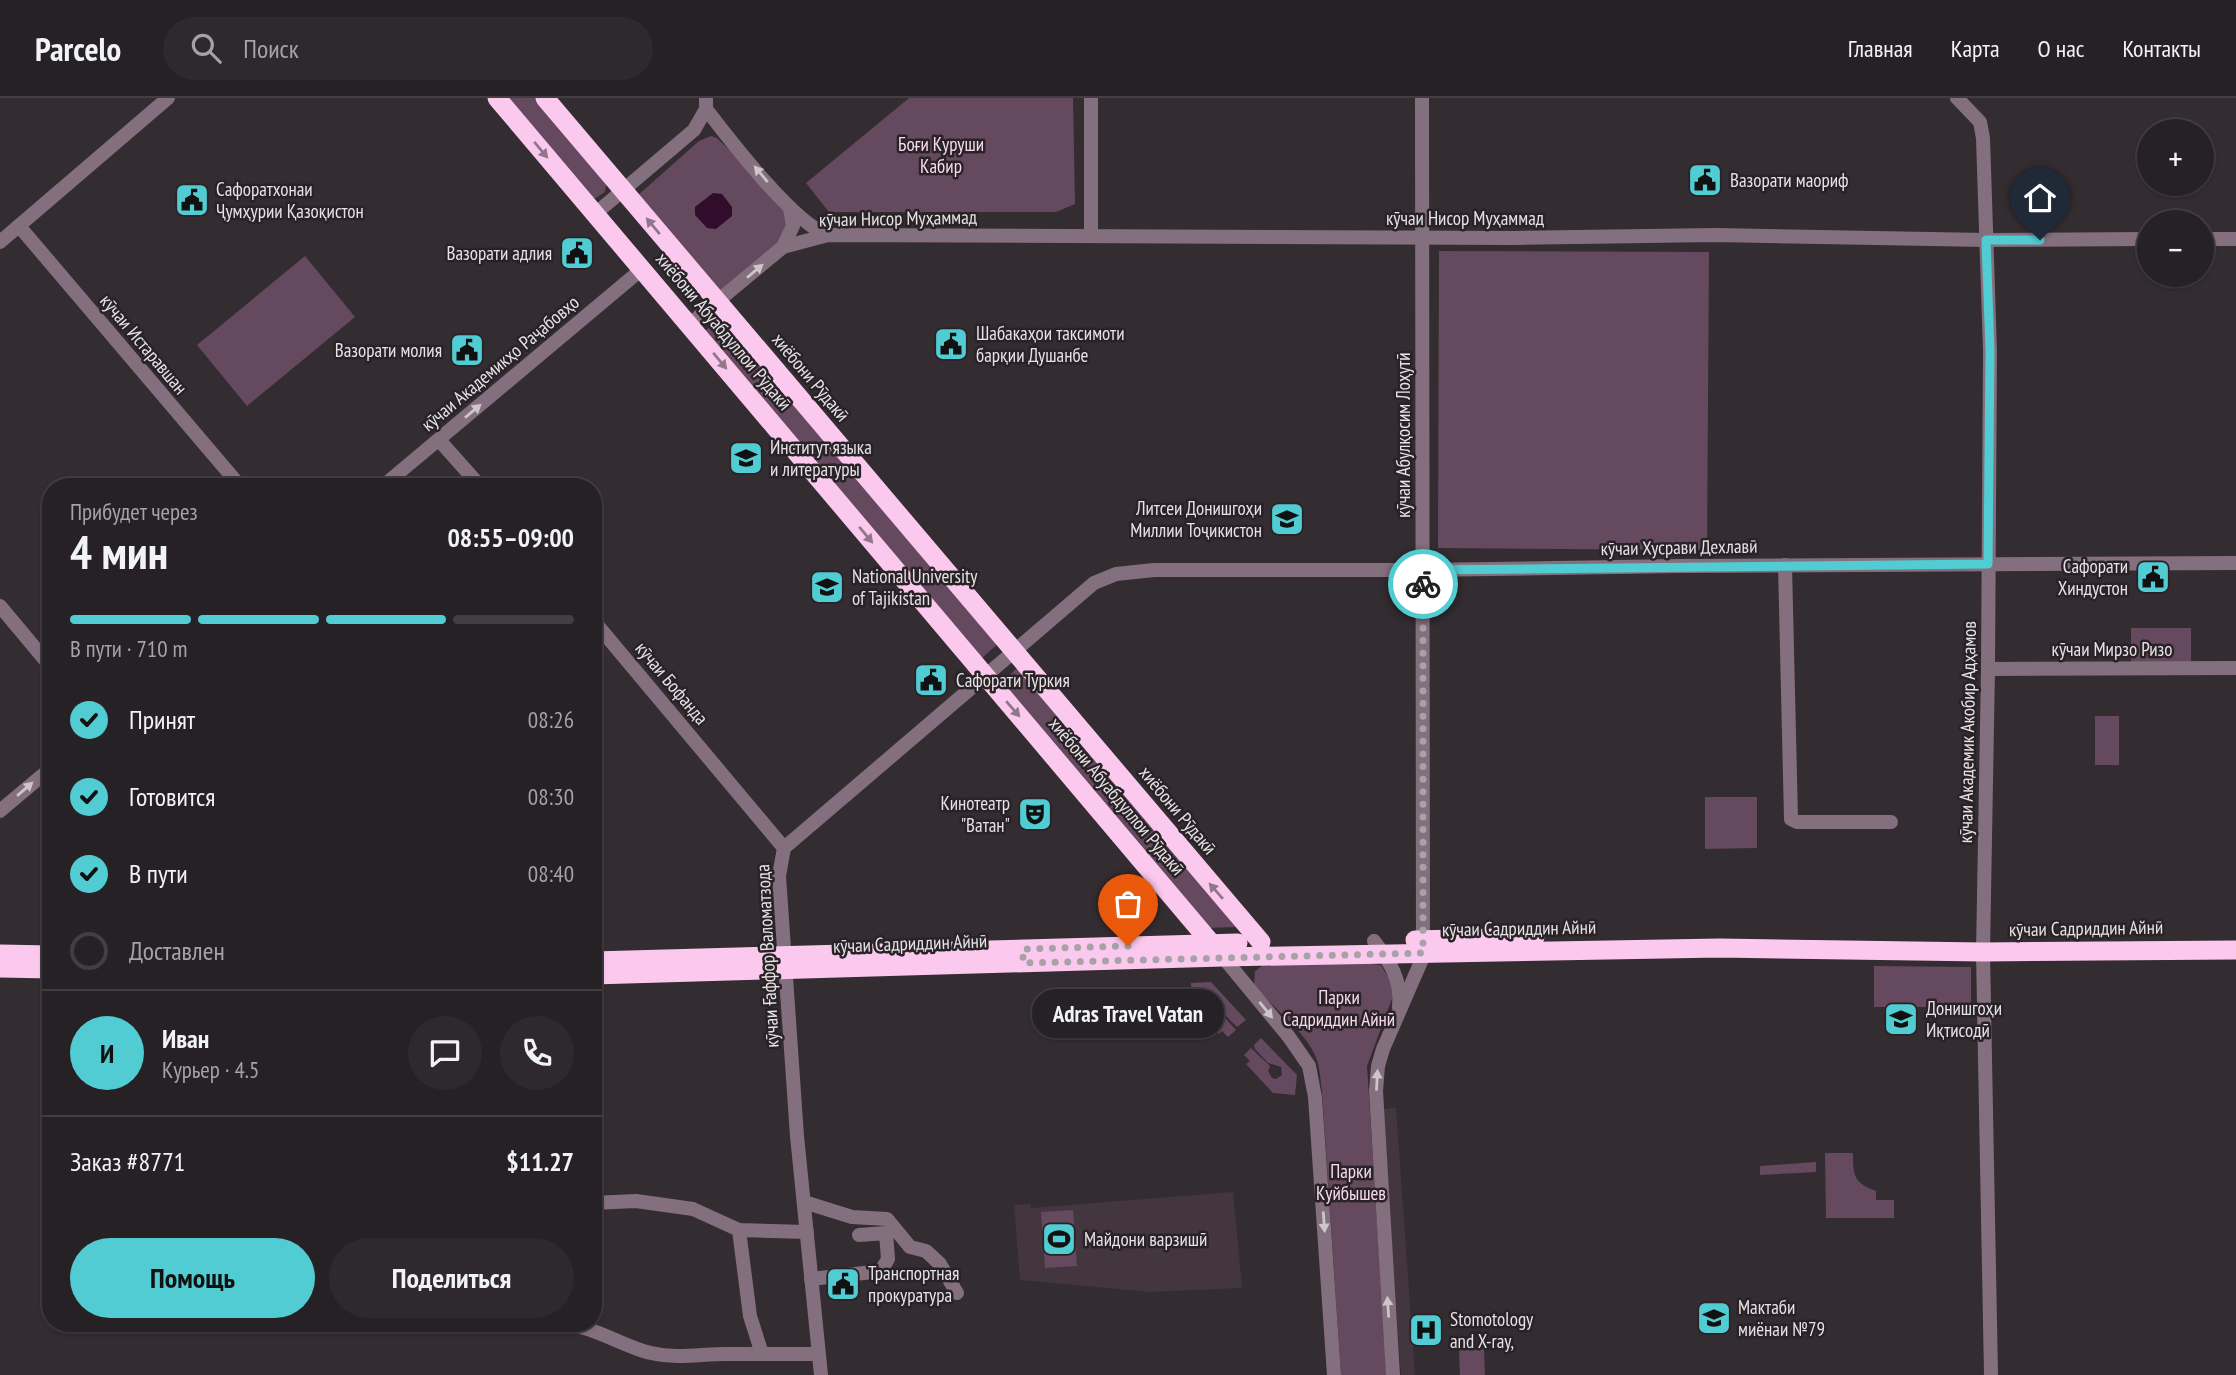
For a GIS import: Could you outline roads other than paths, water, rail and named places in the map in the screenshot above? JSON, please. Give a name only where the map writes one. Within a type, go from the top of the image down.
[{"type":"highway","name":"хиёбони Абуабдуллои Рӯдакӣ","points":[[497,98],[1217,950]]},
{"type":"highway","name":"хиёбони Рӯдакӣ","points":[[545,98],[1261,942]]},
{"type":"highway","name":"кӯчаи Садриддин Айнӣ","points":[[1984,946],[2236,939]]},
{"type":"highway","name":"кӯчаи Садриддин Айнӣ","points":[[1217,950],[1261,942],[1379,947]]},
{"type":"highway","name":"кӯчаи Садриддин Айнӣ","points":[[602,968],[1511,944],[2236,950]]},
{"type":"highway","points":[[0,954],[42,955]]},
{"type":"highway","points":[[0,968],[42,969]]},
{"type":"street","points":[[1091,98],[1091,236]]},
{"type":"street","name":"кӯчаи Академик Акобир Адҳамов","points":[[1957,98],[1980,122],[1983,138],[1990,351],[1984,946],[1991,1375]]},
{"type":"street","points":[[0,242],[164,99]]},
{"type":"street","name":"кӯчаи Абулқосим Лоҳутӣ","points":[[1418,101],[1423,237],[1423,946]]},
{"type":"street","points":[[694,130],[706,103]]},
{"type":"street","points":[[706,103],[720,126],[790,208],[814,229],[828,235]]},
{"type":"street","points":[[595,214],[694,130],[705,126],[720,126]]},
{"type":"street","name":"кӯчаи Нисор Муҳаммад","points":[[689,326],[783,247],[793,226],[790,208]]},
{"type":"street","name":"кӯчаи Истаравшан","points":[[19,226],[233,478]]},
{"type":"street","name":"кӯчаи Нисор Муҳаммад","points":[[783,247],[828,235],[1742,235],[1986,240],[2137,239]]},
{"type":"street","points":[[2214,239],[2236,239]]},
{"type":"street","name":"кӯчаи Академикҳо Раҷабовҳо","points":[[393,478],[642,269]]},
{"type":"street","points":[[439,440],[473,478]]},
{"type":"street","name":"кӯчаи Хусрави Дехлавӣ","points":[[1123,572],[2236,563]]},
{"type":"street","points":[[1784,565],[1791,819],[1797,822],[1891,822]]},
{"type":"street","name":"кӯчаи Ғаффор Валоматзода","points":[[821,1375],[785,963],[779,876],[784,848],[1089,587],[1108,576],[1123,572]]},
{"type":"street","points":[[0,606],[42,656]]},
{"type":"street","name":"кӯчаи Бофанда","points":[[602,631],[784,848]]},
{"type":"street","name":"кӯчаи Мирзо Ризо","points":[[1988,669],[2236,668]]},
{"type":"street","points":[[0,811],[42,776]]},
{"type":"street","points":[[1393,1375],[1376,1091],[1378,1066],[1399,1009],[1417,976],[1423,946]]},
{"type":"street","points":[[1379,947],[1398,978],[1399,1009]]},
{"type":"street","name":"хиёбони Абуабдуллои Рӯдакӣ","points":[[1217,950],[1289,1037],[1309,1066],[1315,1097],[1334,1375]]},
{"type":"street","points":[[602,1203],[636,1201],[693,1209],[739,1230],[807,1232]]},
{"type":"street","points":[[804,1202],[852,1217],[887,1219],[910,1247],[926,1251],[940,1264],[957,1293]]},
{"type":"street","points":[[739,1230],[750,1315],[762,1354]]},
{"type":"street","points":[[811,1279],[881,1271],[888,1259],[886,1233],[859,1235]]},
{"type":"street","points":[[591,1332],[649,1353],[687,1357],[723,1354],[818,1354]]},
{"type":"place","name":"Вазорати маориф","points":[[1705,180]]},
{"type":"place","name":"Сафоратхонаи Ҷумҳурии Қазоқистон","points":[[192,200]]},
{"type":"place","name":"Вазорати адлия","points":[[577,253]]},
{"type":"place","name":"Шабакаҳои таксимоти барқии Душанбе","points":[[951,344]]},
{"type":"place","name":"Вазорати молия","points":[[467,350]]},
{"type":"place","name":"Институт языка и литературы","points":[[746,458]]},
{"type":"place","name":"Литсеи Донишгоҳи Миллии Тоҷикистон","points":[[1287,519]]},
{"type":"place","name":"Сафорати Хиндустон","points":[[2153,577]]},
{"type":"place","name":"National University of Tajikistan","points":[[827,587]]},
{"type":"place","name":"Сафорати Туркия","points":[[931,680]]},
{"type":"place","name":"Кинотеатр \"Ватан\"","points":[[1035,814]]},
{"type":"place","name":"Adras Travel Vatan","points":[[1128,946]]},
{"type":"place","name":"Донишгоҳи Иқтисодӣ","points":[[1901,1019]]},
{"type":"place","name":"Майдони варзишӣ","points":[[1059,1239]]},
{"type":"place","name":"Транспортная прокуратура","points":[[843,1284]]},
{"type":"place","name":"Мактаби миёнаи №79","points":[[1714,1318]]},
{"type":"place","name":"Stomotology and X-ray,","points":[[1426,1330]]},
{"type":"park label","name":"Боғи Куруши Кабир","points":[[941,155]]},
{"type":"park label","name":"Парки Садриддин Айнӣ","points":[[1339,1008]]},
{"type":"park label","name":"Парки Куйбышев","points":[[1351,1182]]}]
